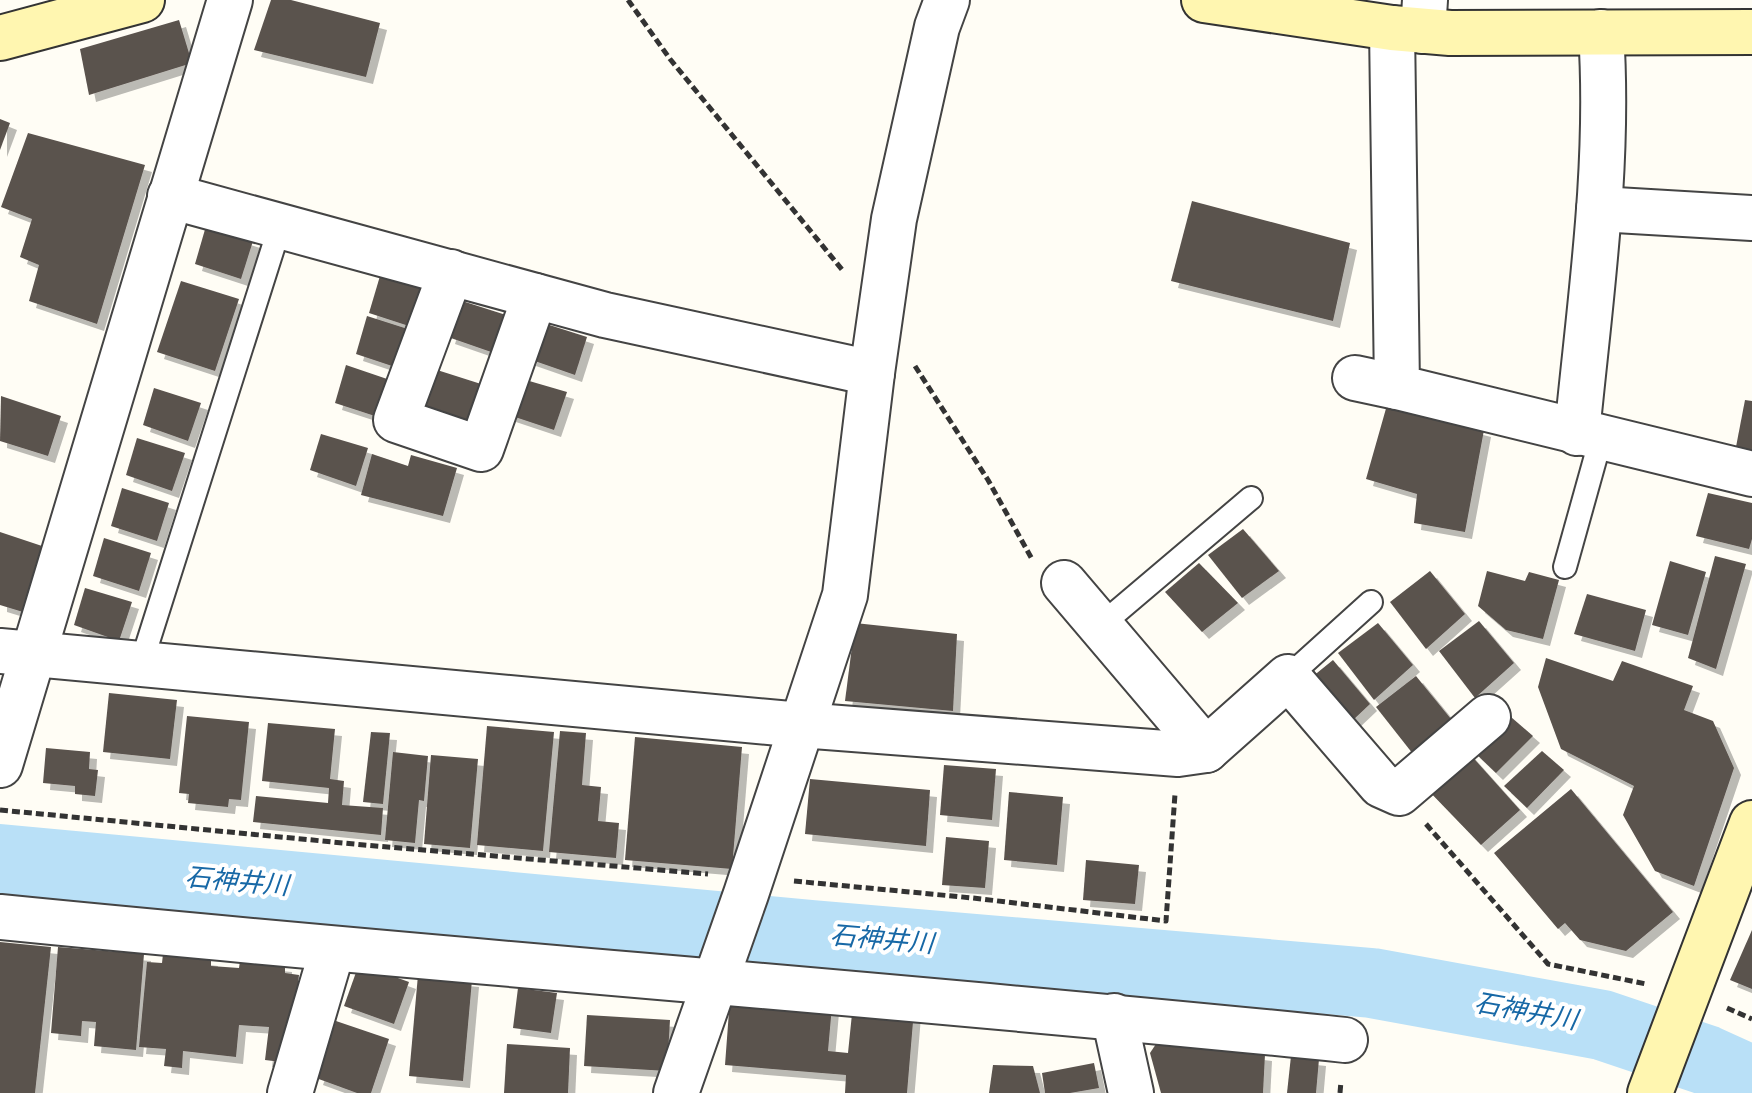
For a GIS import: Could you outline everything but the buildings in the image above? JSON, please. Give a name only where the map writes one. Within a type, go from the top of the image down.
[{"type":"street","points":[[0,38],[142,0]]},
{"type":"street","points":[[0,765],[17,652],[170,196],[230,0]]},
{"type":"street","points":[[676,1093],[845,595],[894,219],[937,27],[947,0]]},
{"type":"street","points":[[1204,0],[1413,20],[1450,33],[1752,32]]},
{"type":"street","points":[[1413,20],[1376,383],[1752,474]]},
{"type":"street","points":[[1589,436],[1599,209],[1603,190],[1605,84],[1601,32]]},
{"type":"street","points":[[170,196],[605,315],[872,373]]},
{"type":"street","points":[[1599,209],[1752,218]]},
{"type":"street","points":[[451,272],[396,420],[481,449],[535,296]]},
{"type":"street","points":[[1064,583],[1100,626],[1192,752]]},
{"type":"street","points":[[17,652],[801,725],[1192,752],[1288,677],[1381,785],[1399,793],[1488,717]]},
{"type":"street","points":[[1652,1090],[1666,996],[1752,823]]},
{"type":"street","points":[[0,917],[332,951],[717,979],[1345,1040]]},
{"type":"street","points":[[290,1093],[332,951]]},
{"type":"street","points":[[1114,1016],[1131,1093]]},
{"type":"lane","points":[[141,664],[280,226]]},
{"type":"lane","points":[[1565,567],[1589,436]]},
{"type":"lane","points":[[1100,626],[1251,498]]},
{"type":"lane","points":[[1288,677],[1371,602]]},
{"type":"path","points":[[0,810],[748,886],[973,898],[1166,921],[1192,752]]},
{"type":"path","points":[[1399,793],[1548,964],[1666,996]]},
{"type":"waterway","name":"石神井川","points":[[0,859],[812,935],[1372,983],[1602,1025],[1706,1060],[1752,1081]]}]
